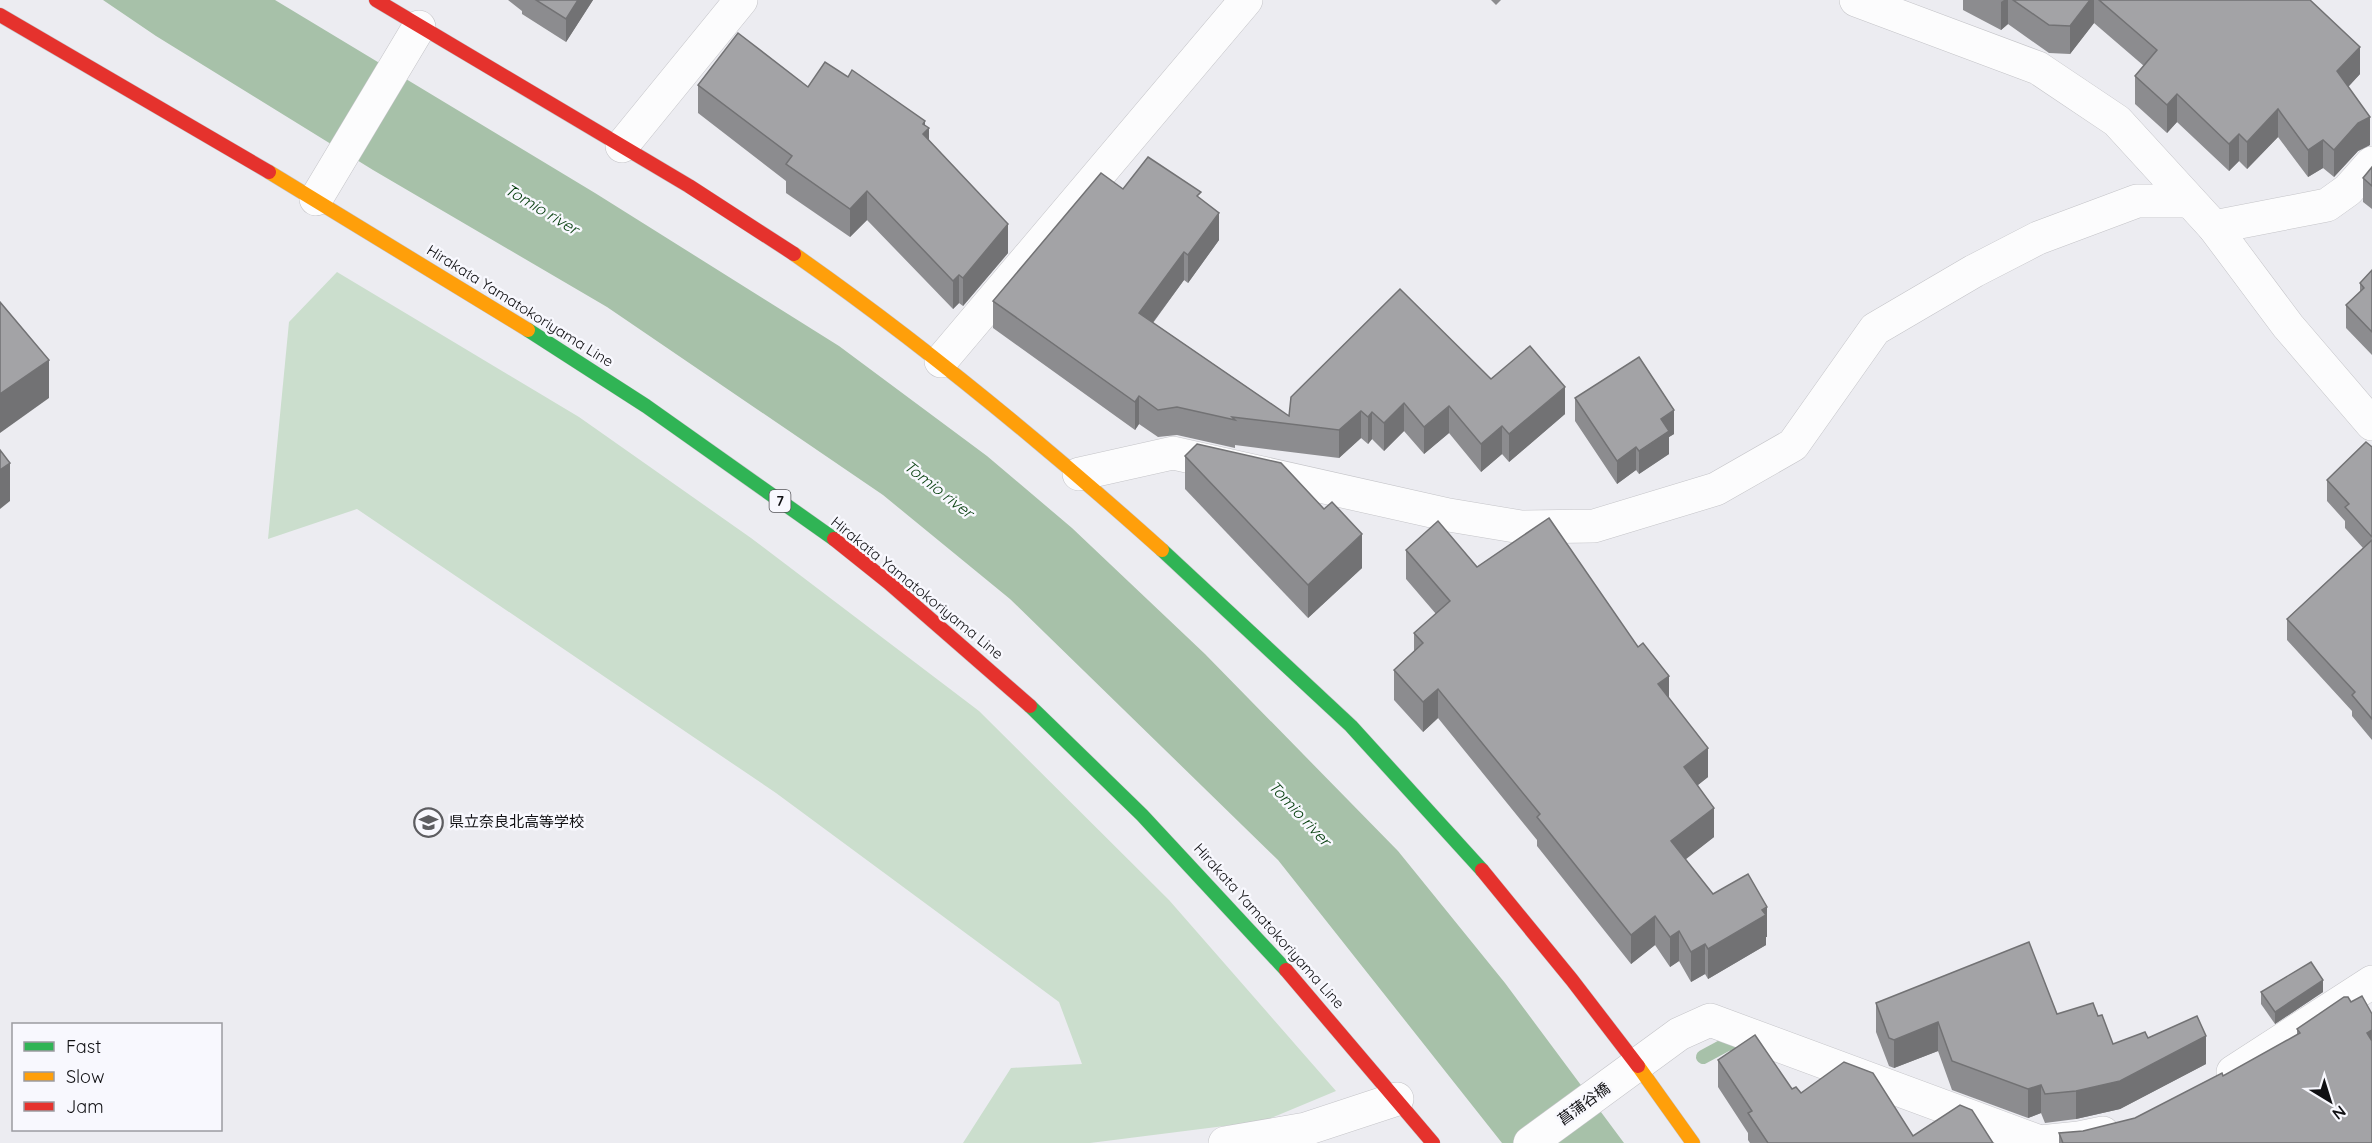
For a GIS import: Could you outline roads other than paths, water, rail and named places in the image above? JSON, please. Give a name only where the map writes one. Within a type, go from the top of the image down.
[{"type":"main road","points":[[376,0],[622,146],[790,252],[941,361],[1079,474],[1207,590],[1350,726],[1466,853],[1575,983],[1638,1065],[1693,1143]]},
{"type":"main road","name":"Hirakata Yamatokoriyama Line","points":[[0,15],[316,199],[634,396],[854,554],[1027,701],[1180,852],[1294,975],[1433,1143]]},
{"type":"street","points":[[622,146],[741,0]]},
{"type":"street","points":[[941,361],[1246,0]]},
{"type":"street","points":[[1856,0],[2038,68],[2117,121],[2214,227],[2288,326],[2372,424]]},
{"type":"street","points":[[316,199],[419,27]]},
{"type":"street","points":[[2214,227],[2327,205],[2348,190],[2372,163]]},
{"type":"street","points":[[1079,474],[1173,453],[1449,515],[1521,527],[1594,526],[1716,489],[1794,445],[1875,329],[1974,271],[2038,238],[2137,201],[2188,201]]},
{"type":"street","points":[[2203,1088],[2251,1062],[2372,982]]},
{"type":"street","name":"菖蒲谷橋","points":[[1530,1143],[1679,1034],[1710,1020],[2040,1142],[2079,1138],[2127,1127]]},
{"type":"street","points":[[1225,1143],[1306,1129],[1397,1099]]},
{"type":"water","name":"Tomio river","points":[[103,0],[275,0],[595,193],[839,346],[987,456],[1072,528],[1205,654],[1398,851],[1505,983],[1624,1143],[1502,1143],[1278,860],[1010,599],[883,495],[607,307],[373,170],[156,36]]},
{"type":"waterway","points":[[1703,1057],[1729,1043],[1742,1048]]},
{"type":"place","name":"県立奈良北高等学校","points":[[428,822]]}]
